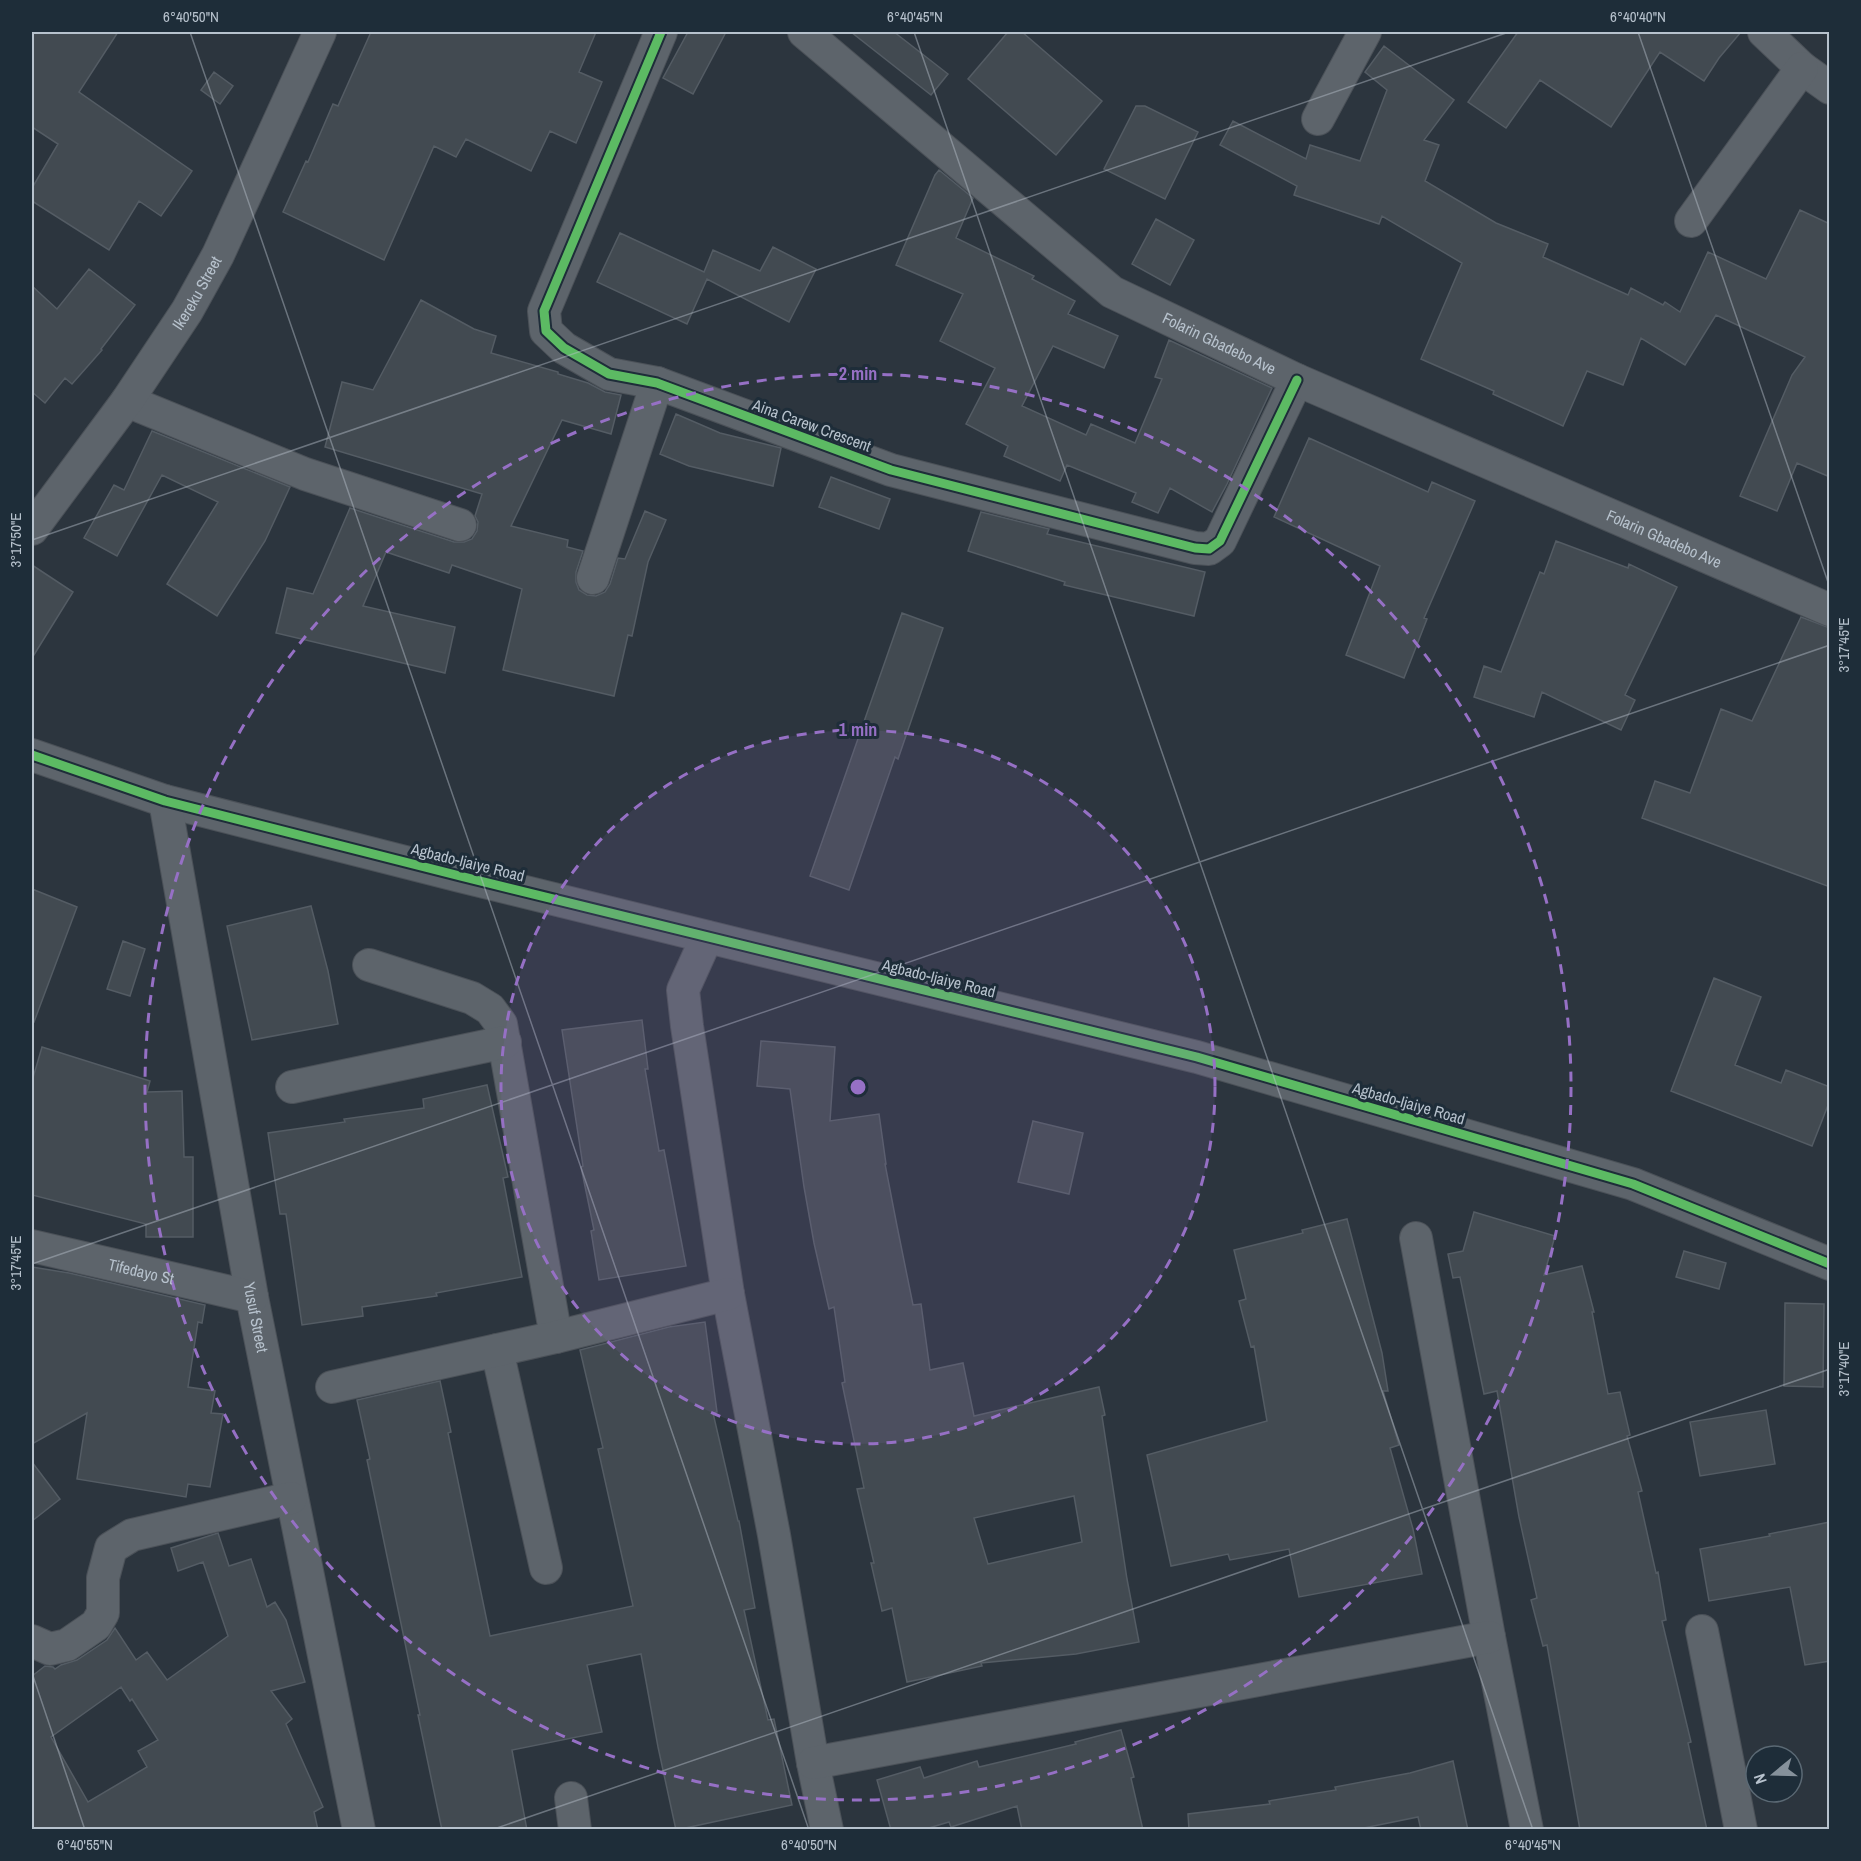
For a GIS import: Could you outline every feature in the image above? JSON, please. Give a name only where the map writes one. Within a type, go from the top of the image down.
[{"type":"street","name":"Ikereku Street","points":[[32,529],[127,401],[187,311],[218,255],[320,32]]},
{"type":"street","name":"Aina Carew Crescent","points":[[661,32],[544,311],[546,331],[564,348],[609,374],[657,383],[891,470],[1195,548],[1209,549],[1220,541],[1297,380]]},
{"type":"street","name":"Folarin Gbadebo Ave","points":[[804,32],[1112,292],[1297,380],[1830,610]]},
{"type":"street","points":[[1318,119],[1365,32]]},
{"type":"street","points":[[1764,32],[1802,68],[1830,88]]},
{"type":"street","points":[[1691,221],[1802,68]]},
{"type":"street","points":[[593,578],[657,383]]},
{"type":"street","points":[[127,401],[305,474],[460,525]]},
{"type":"street","name":"Agbado-Ijaiye Road","points":[[32,755],[165,801],[1197,1057],[1633,1184],[1830,1264]]},
{"type":"street","name":"Yusuf Street","points":[[165,801],[252,1297],[359,1830]]},
{"type":"street","points":[[707,937],[683,990],[728,1294],[827,1830]]},
{"type":"street","points":[[369,965],[472,998],[490,1009],[501,1024],[556,1337]]},
{"type":"street","points":[[292,1088],[505,1042]]},
{"type":"street","points":[[1416,1238],[1527,1830]]},
{"type":"street","name":"Tifedayo St","points":[[32,1246],[252,1297]]},
{"type":"street","points":[[332,1387],[556,1337],[728,1294]]},
{"type":"street","points":[[496,1350],[546,1568]]},
{"type":"street","points":[[32,1641],[50,1649],[67,1645],[96,1625],[103,1612],[103,1578],[111,1548],[132,1535],[291,1498]]},
{"type":"street","points":[[1702,1630],[1741,1830]]},
{"type":"street","points":[[813,1763],[1489,1637]]},
{"type":"street","points":[[571,1798],[575,1830]]},
{"type":"building","points":[[32,32],[118,32],[79,92],[192,171],[161,216],[139,201],[109,250],[32,201],[32,188],[58,144],[32,127]]},
{"type":"building","points":[[371,32],[596,32],[579,72],[602,82],[576,143],[550,131],[531,171],[466,139],[456,157],[434,146],[384,260],[283,212],[333,104],[338,106]]},
{"type":"building","points":[[688,32],[726,32],[693,94],[663,78]]},
{"type":"building","points":[[851,32],[894,32],[948,74],[931,95]]},
{"type":"building","points":[[1008,32],[1022,32],[1102,101],[1056,155],[968,79]]},
{"type":"building","points":[[1518,32],[1741,32],[1719,58],[1704,81],[1660,52],[1611,127],[1540,80],[1506,128],[1468,102]]},
{"type":"building","points":[[1384,46],[1454,100],[1424,140],[1439,145],[1425,181],[1496,223],[1548,244],[1543,257],[1628,295],[1631,288],[1663,305],[1665,302],[1680,312],[1708,252],[1766,279],[1800,210],[1830,224],[1830,477],[1797,463],[1777,511],[1740,496],[1792,375],[1805,357],[1716,315],[1685,365],[1641,338],[1623,385],[1587,371],[1563,426],[1493,394],[1494,391],[1421,359],[1462,263],[1382,216],[1379,224],[1294,195],[1297,186],[1220,145],[1233,121],[1306,159],[1310,145],[1360,161],[1387,90],[1365,72]]},
{"type":"building","points":[[214,72],[233,86],[220,104],[201,90]]},
{"type":"building","points":[[1136,106],[1145,106],[1198,132],[1165,199],[1104,169]]},
{"type":"building","points":[[939,170],[973,198],[956,238],[1034,276],[1032,279],[1075,301],[1068,314],[1118,336],[1104,368],[1053,346],[1022,406],[1086,435],[1091,424],[1135,443],[1162,379],[1155,377],[1169,340],[1272,388],[1212,512],[1170,488],[1158,513],[1132,502],[1136,493],[1067,465],[1060,481],[1004,456],[1008,446],[966,424],[995,368],[940,341],[963,294],[896,265]]},
{"type":"building","points":[[1156,219],[1194,240],[1170,285],[1132,264]]},
{"type":"building","points":[[620,233],[704,272],[713,250],[760,271],[773,247],[816,269],[789,322],[707,279],[687,324],[597,282]]},
{"type":"building","points":[[89,269],[135,305],[102,350],[72,384],[65,378],[45,403],[32,392],[32,286],[57,309]]},
{"type":"building","points":[[421,300],[474,329],[496,336],[491,353],[558,372],[558,374],[588,383],[605,392],[621,395],[611,434],[562,420],[511,526],[568,540],[567,547],[583,551],[576,572],[576,582],[579,590],[587,595],[596,596],[605,592],[610,584],[618,558],[625,559],[645,511],[666,520],[648,562],[632,636],[628,635],[614,696],[503,670],[522,589],[452,565],[449,573],[386,552],[363,606],[455,627],[445,673],[276,633],[287,588],[313,594],[350,508],[454,542],[472,539],[477,531],[478,522],[475,516],[482,494],[325,447],[342,382],[373,390]]},
{"type":"building","points":[[676,414],[720,433],[781,448],[773,486],[689,466],[660,454]]},
{"type":"building","points":[[152,431],[290,487],[265,541],[217,616],[167,584],[218,502],[162,475],[117,556],[84,538],[114,485],[124,490]]},
{"type":"building","points":[[1309,438],[1428,492],[1432,482],[1475,501],[1424,618],[1427,619],[1404,678],[1346,655],[1380,566],[1274,517]]},
{"type":"building","points":[[831,477],[890,499],[879,529],[819,507]]},
{"type":"building","points":[[981,512],[1049,529],[1047,534],[1205,572],[1194,616],[1064,585],[1065,582],[968,551]]},
{"type":"building","points":[[1556,541],[1628,568],[1629,564],[1677,587],[1625,695],[1635,700],[1621,730],[1542,692],[1534,717],[1474,697],[1484,666],[1501,672],[1540,572],[1544,574]]},
{"type":"building","points":[[32,565],[73,592],[32,658]]},
{"type":"building","points":[[902,613],[943,628],[898,759],[895,757],[849,890],[810,876]]},
{"type":"building","points":[[1801,617],[1830,628],[1830,887],[1642,818],[1655,781],[1690,793],[1721,709],[1752,721]]},
{"type":"building","points":[[32,889],[77,907],[34,1022],[32,1021]]},
{"type":"building","points":[[311,906],[328,971],[338,1024],[252,1040],[227,926]]},
{"type":"building","points":[[123,941],[145,949],[130,996],[107,989]]},
{"type":"building","points":[[1714,978],[1761,997],[1735,1065],[1781,1083],[1786,1070],[1830,1087],[1830,1100],[1812,1146],[1671,1091]]},
{"type":"building","points":[[642,1020],[648,1069],[645,1069],[659,1151],[664,1150],[686,1266],[599,1280],[591,1231],[594,1230],[581,1167],[583,1166],[562,1030]]},
{"type":"building","points":[[761,1041],[835,1047],[830,1121],[879,1114],[885,1164],[897,1226],[913,1305],[921,1304],[930,1370],[963,1363],[974,1416],[1099,1387],[1105,1415],[1102,1416],[1127,1579],[1139,1642],[1076,1654],[981,1663],[982,1666],[907,1682],[892,1608],[882,1611],[871,1563],[874,1563],[857,1489],[864,1488],[842,1383],[845,1382],[834,1307],[829,1309],[814,1243],[790,1089],[757,1086]],"holes":[[[1074,1496],[1082,1542],[988,1564],[974,1518]]]},
{"type":"building","points":[[42,1047],[150,1081],[147,1092],[182,1091],[184,1157],[193,1157],[193,1237],[146,1237],[146,1224],[32,1195],[32,1081]]},
{"type":"building","points":[[487,1085],[508,1177],[503,1178],[522,1277],[436,1293],[437,1296],[362,1307],[363,1316],[302,1325],[286,1214],[280,1214],[268,1133],[424,1108],[423,1099]]},
{"type":"building","points":[[1033,1121],[1083,1133],[1069,1194],[1018,1182]]},
{"type":"building","points":[[1474,1212],[1555,1236],[1544,1275],[1582,1266],[1594,1312],[1592,1312],[1608,1394],[1620,1392],[1630,1435],[1627,1436],[1642,1491],[1638,1492],[1656,1573],[1658,1572],[1666,1620],[1662,1621],[1691,1742],[1688,1743],[1707,1830],[1580,1830],[1547,1645],[1543,1646],[1531,1600],[1537,1598],[1519,1517],[1497,1391],[1484,1394],[1460,1277],[1453,1278],[1448,1254],[1463,1251]]},
{"type":"building","points":[[1347,1219],[1382,1353],[1388,1391],[1383,1391],[1399,1445],[1390,1448],[1413,1529],[1422,1574],[1299,1597],[1289,1549],[1230,1560],[1228,1554],[1171,1566],[1147,1455],[1267,1421],[1254,1346],[1251,1347],[1239,1301],[1246,1299],[1234,1250],[1303,1233],[1302,1230]]},
{"type":"building","points":[[1684,1251],[1726,1263],[1719,1289],[1676,1277]]},
{"type":"building","points":[[32,1267],[69,1273],[205,1305],[202,1323],[198,1322],[188,1387],[215,1391],[211,1413],[223,1414],[210,1487],[188,1484],[186,1497],[77,1479],[87,1413],[32,1444]]},
{"type":"building","points":[[1785,1303],[1824,1304],[1823,1387],[1784,1386]]},
{"type":"building","points":[[705,1322],[717,1412],[713,1413],[739,1521],[755,1608],[744,1610],[768,1720],[774,1719],[792,1805],[676,1830],[641,1654],[587,1665],[602,1732],[512,1750],[527,1830],[442,1830],[367,1460],[370,1459],[357,1400],[440,1381],[451,1432],[448,1433],[490,1636],[633,1606],[598,1449],[603,1448],[580,1350],[669,1327]]},
{"type":"building","points":[[1766,1410],[1775,1464],[1700,1476],[1690,1422]]},
{"type":"building","points":[[32,1462],[60,1499],[32,1521]]},
{"type":"building","points":[[1830,1522],[1830,1661],[1805,1665],[1790,1587],[1709,1601],[1700,1549]]},
{"type":"building","points":[[218,1533],[229,1566],[251,1559],[267,1607],[275,1602],[286,1620],[305,1682],[271,1691],[292,1719],[286,1724],[323,1807],[314,1812],[318,1830],[32,1830],[32,1676],[45,1666],[55,1669],[77,1660],[107,1640],[115,1628],[136,1660],[147,1652],[167,1680],[228,1636],[203,1562],[178,1571],[171,1548]],"holes":[[[121,1687],[130,1701],[132,1699],[158,1740],[138,1751],[147,1767],[88,1802],[51,1737]]]},
{"type":"building","points":[[1121,1730],[1134,1777],[1131,1778],[1143,1830],[1022,1830],[1017,1806],[951,1827],[949,1822],[922,1830],[891,1830],[877,1780],[920,1767],[924,1778],[977,1761],[979,1767],[1076,1744],[1075,1742]]},
{"type":"building","points":[[1453,1761],[1468,1830],[1421,1830],[1418,1817],[1354,1830],[1189,1830],[1188,1814],[1270,1804],[1269,1801],[1336,1790],[1335,1787],[1410,1773]]},
{"type":"cycle path","points":[[661,32],[544,311],[546,331],[564,348],[609,374],[657,383],[891,470],[1195,548],[1209,549],[1220,541],[1297,380]]},
{"type":"cycle path","points":[[32,755],[165,801],[1197,1057],[1633,1184],[1830,1264]]}]
